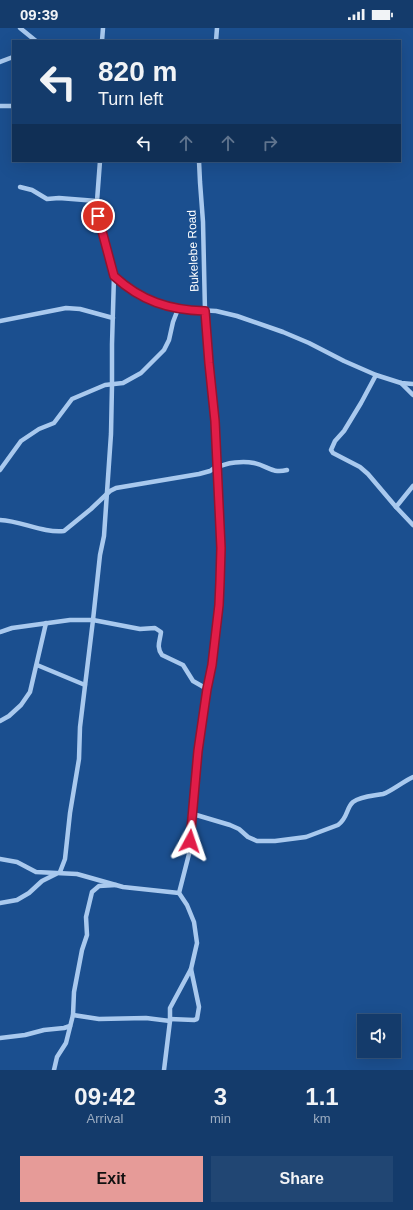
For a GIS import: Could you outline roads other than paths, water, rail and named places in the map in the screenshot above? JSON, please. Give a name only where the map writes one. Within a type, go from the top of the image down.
[{"type":"street","points":[[20,28],[35,40]]},
{"type":"street","points":[[102,40],[103,28]]},
{"type":"street","points":[[216,28],[216,40]]},
{"type":"street","points":[[0,62],[12,57]]},
{"type":"street","points":[[0,106],[12,106]]},
{"type":"street","points":[[0,903],[17,900],[29,893],[42,881],[59,873],[65,859],[70,813],[79,759],[80,727],[100,555],[104,536],[111,434],[114,276],[99,223],[97,201],[100,162]]},
{"type":"street","name":"Bukelebe Road","points":[[179,893],[189,854],[198,751],[212,665],[219,605],[221,548],[215,417],[205,311],[204,236],[199,162]]},
{"type":"street","points":[[20,187],[38,192],[44,199],[59,198],[97,201]]},
{"type":"street","points":[[114,276],[154,302],[178,309],[216,311],[229,314],[283,332],[376,375],[401,383],[413,384]]},
{"type":"street","points":[[0,320],[66,308],[80,309],[113,318]]},
{"type":"street","points":[[0,470],[21,441],[39,429],[54,423],[72,399],[105,385],[123,383],[138,375],[161,354],[169,340],[178,309]]},
{"type":"street","points":[[376,375],[348,425],[330,449],[333,453],[360,467],[368,474],[413,525]]},
{"type":"street","points":[[401,383],[413,395]]},
{"type":"street","points":[[0,520],[15,521],[33,527],[64,532],[116,488],[200,474],[223,465],[248,463],[257,464],[275,471],[281,472],[287,470]]},
{"type":"street","points":[[396,507],[413,486]]},
{"type":"street","points":[[0,632],[70,620],[93,620],[140,629],[151,627],[158,628],[161,632],[158,644],[162,656],[183,665],[193,681],[207,689]]},
{"type":"street","points":[[0,721],[9,716],[21,705],[30,692],[46,623]]},
{"type":"street","points":[[37,665],[85,685]]},
{"type":"street","points":[[193,814],[230,825],[257,841],[275,841],[306,837],[338,825],[342,822],[354,801],[361,798],[384,794],[413,777]]},
{"type":"street","points":[[0,859],[17,862],[36,872],[85,876],[116,885],[179,893],[187,905],[194,922],[196,943],[191,969],[170,1008],[164,1070]]},
{"type":"street","points":[[54,1070],[57,1057],[66,1043],[73,1015],[74,992],[82,950],[87,935],[86,917],[92,892],[99,886],[116,885]]},
{"type":"street","points":[[73,1015],[99,1019],[197,1019],[198,1001],[191,969]]},
{"type":"street","points":[[0,1038],[25,1035],[70,1026]]}]
